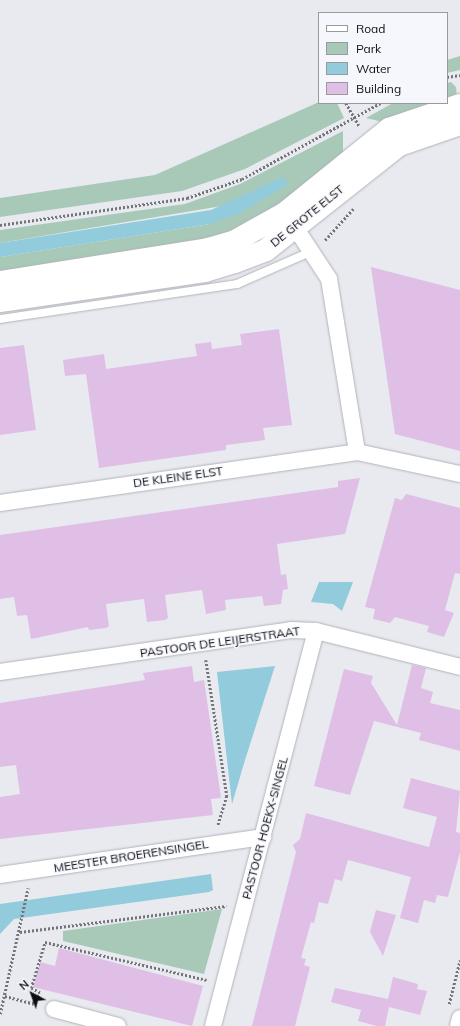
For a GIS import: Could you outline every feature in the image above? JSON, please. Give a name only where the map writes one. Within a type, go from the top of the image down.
[{"type":"main road","name":"DE GROTE ELST","points":[[0,301],[205,271],[266,250],[290,220],[389,129],[460,105]]},
{"type":"main road","name":"DE GROTE ELST","points":[[0,282],[208,249],[260,229],[290,220],[399,145],[460,124]]},
{"type":"street","points":[[290,220],[312,251],[329,279],[357,452]]},
{"type":"street","name":"DE KLEINE ELST","points":[[0,503],[357,452],[460,474]]},
{"type":"street","name":"PASTOOR DE LEIJERSTRAAT","points":[[0,672],[203,644],[291,630],[316,630],[460,667]]},
{"type":"street","name":"PASTOOR HOEKX-SINGEL","points":[[213,1026],[316,630]]},
{"type":"street","name":"MEESTER BROERENSINGEL","points":[[0,875],[213,843],[263,837]]},
{"type":"street","points":[[54,1009],[118,1026]]},
{"type":"street","points":[[453,1014],[458,1026]]},
{"type":"lane","points":[[0,319],[237,284],[312,251]]},
{"type":"path","points":[[448,77],[460,75]]},
{"type":"path","points":[[0,224],[187,198],[242,179],[378,104]]},
{"type":"path","points":[[312,251],[340,228],[356,205]]},
{"type":"path","points":[[203,644],[227,796],[213,843]]},
{"type":"path","points":[[0,1014],[20,932],[31,871]]},
{"type":"path","points":[[20,932],[228,906]]},
{"type":"path","points":[[33,1003],[40,993],[30,988],[45,942],[211,981]]},
{"type":"path","points":[[453,1014],[460,960]]},
{"type":"path","points":[[5,996],[54,1009]]},
{"type":"green space","points":[[460,56],[460,70],[448,73],[448,60]]},
{"type":"green space","points":[[451,82],[456,87],[457,98],[448,100],[448,83]]},
{"type":"green space","points":[[318,102],[318,104],[337,104],[344,118],[245,169],[182,191],[0,217],[0,198],[155,175]]},
{"type":"green space","points":[[391,104],[431,104],[383,122],[366,118]]},
{"type":"green space","points":[[343,131],[343,152],[281,210],[238,234],[0,275],[0,257],[210,224],[222,206],[0,243],[0,230],[185,204],[240,184]]},
{"type":"green space","points":[[222,909],[204,974],[63,941],[63,931]]},
{"type":"water","points":[[283,177],[288,182],[285,186],[240,213],[210,224],[0,257],[0,243],[211,210]]},
{"type":"water","points":[[319,582],[353,582],[342,611],[333,604],[311,602]]},
{"type":"water","points":[[275,666],[245,760],[232,804],[217,672]]},
{"type":"water","points":[[211,874],[213,890],[209,892],[14,919],[0,934],[0,904]]},
{"type":"building","points":[[371,267],[460,290],[460,451],[395,434]]},
{"type":"building","points":[[279,329],[292,425],[263,428],[265,440],[226,445],[226,450],[99,468],[86,374],[65,376],[63,360],[104,354],[106,369],[197,356],[195,344],[211,342],[212,349],[242,345],[240,334]]},
{"type":"building","points":[[24,345],[36,430],[0,435],[0,348]]},
{"type":"building","points":[[360,478],[345,534],[277,544],[281,575],[286,574],[288,589],[283,590],[281,604],[264,606],[262,596],[225,600],[226,610],[206,614],[202,590],[165,595],[168,618],[165,620],[147,622],[144,599],[106,604],[109,626],[106,628],[89,630],[88,627],[31,639],[27,615],[17,616],[14,597],[0,599],[0,535],[338,487],[338,481]]},
{"type":"building","points":[[406,494],[460,508],[460,574],[455,573],[445,610],[454,613],[444,637],[427,632],[429,626],[395,617],[390,623],[373,619],[375,609],[365,607],[395,498],[402,500]]},
{"type":"building","points":[[412,665],[426,668],[421,688],[433,692],[430,703],[460,710],[460,751],[419,740],[421,733],[374,721],[350,795],[314,786],[344,669],[373,676],[371,683],[397,725]]},
{"type":"building","points":[[192,666],[194,682],[204,680],[221,798],[211,799],[213,815],[0,839],[0,797],[20,794],[16,765],[0,767],[0,703],[145,680],[143,673]]},
{"type":"building","points":[[411,778],[460,791],[456,832],[460,833],[460,852],[448,897],[437,895],[435,903],[424,900],[418,923],[400,918],[411,877],[348,860],[342,881],[335,879],[328,904],[319,902],[314,923],[311,922],[301,958],[306,959],[304,965],[310,967],[295,1026],[252,1026],[296,852],[293,845],[300,839],[306,813],[429,847],[437,817],[403,808]]},
{"type":"building","points":[[376,910],[396,915],[383,956],[370,932]]},
{"type":"building","points":[[59,948],[203,986],[192,1026],[33,987],[40,962],[55,966]]},
{"type":"building","points":[[393,977],[418,984],[417,989],[427,991],[420,1015],[389,1007],[385,1026],[377,1026],[358,1021],[361,1010],[331,1002],[335,988],[388,999]]}]
